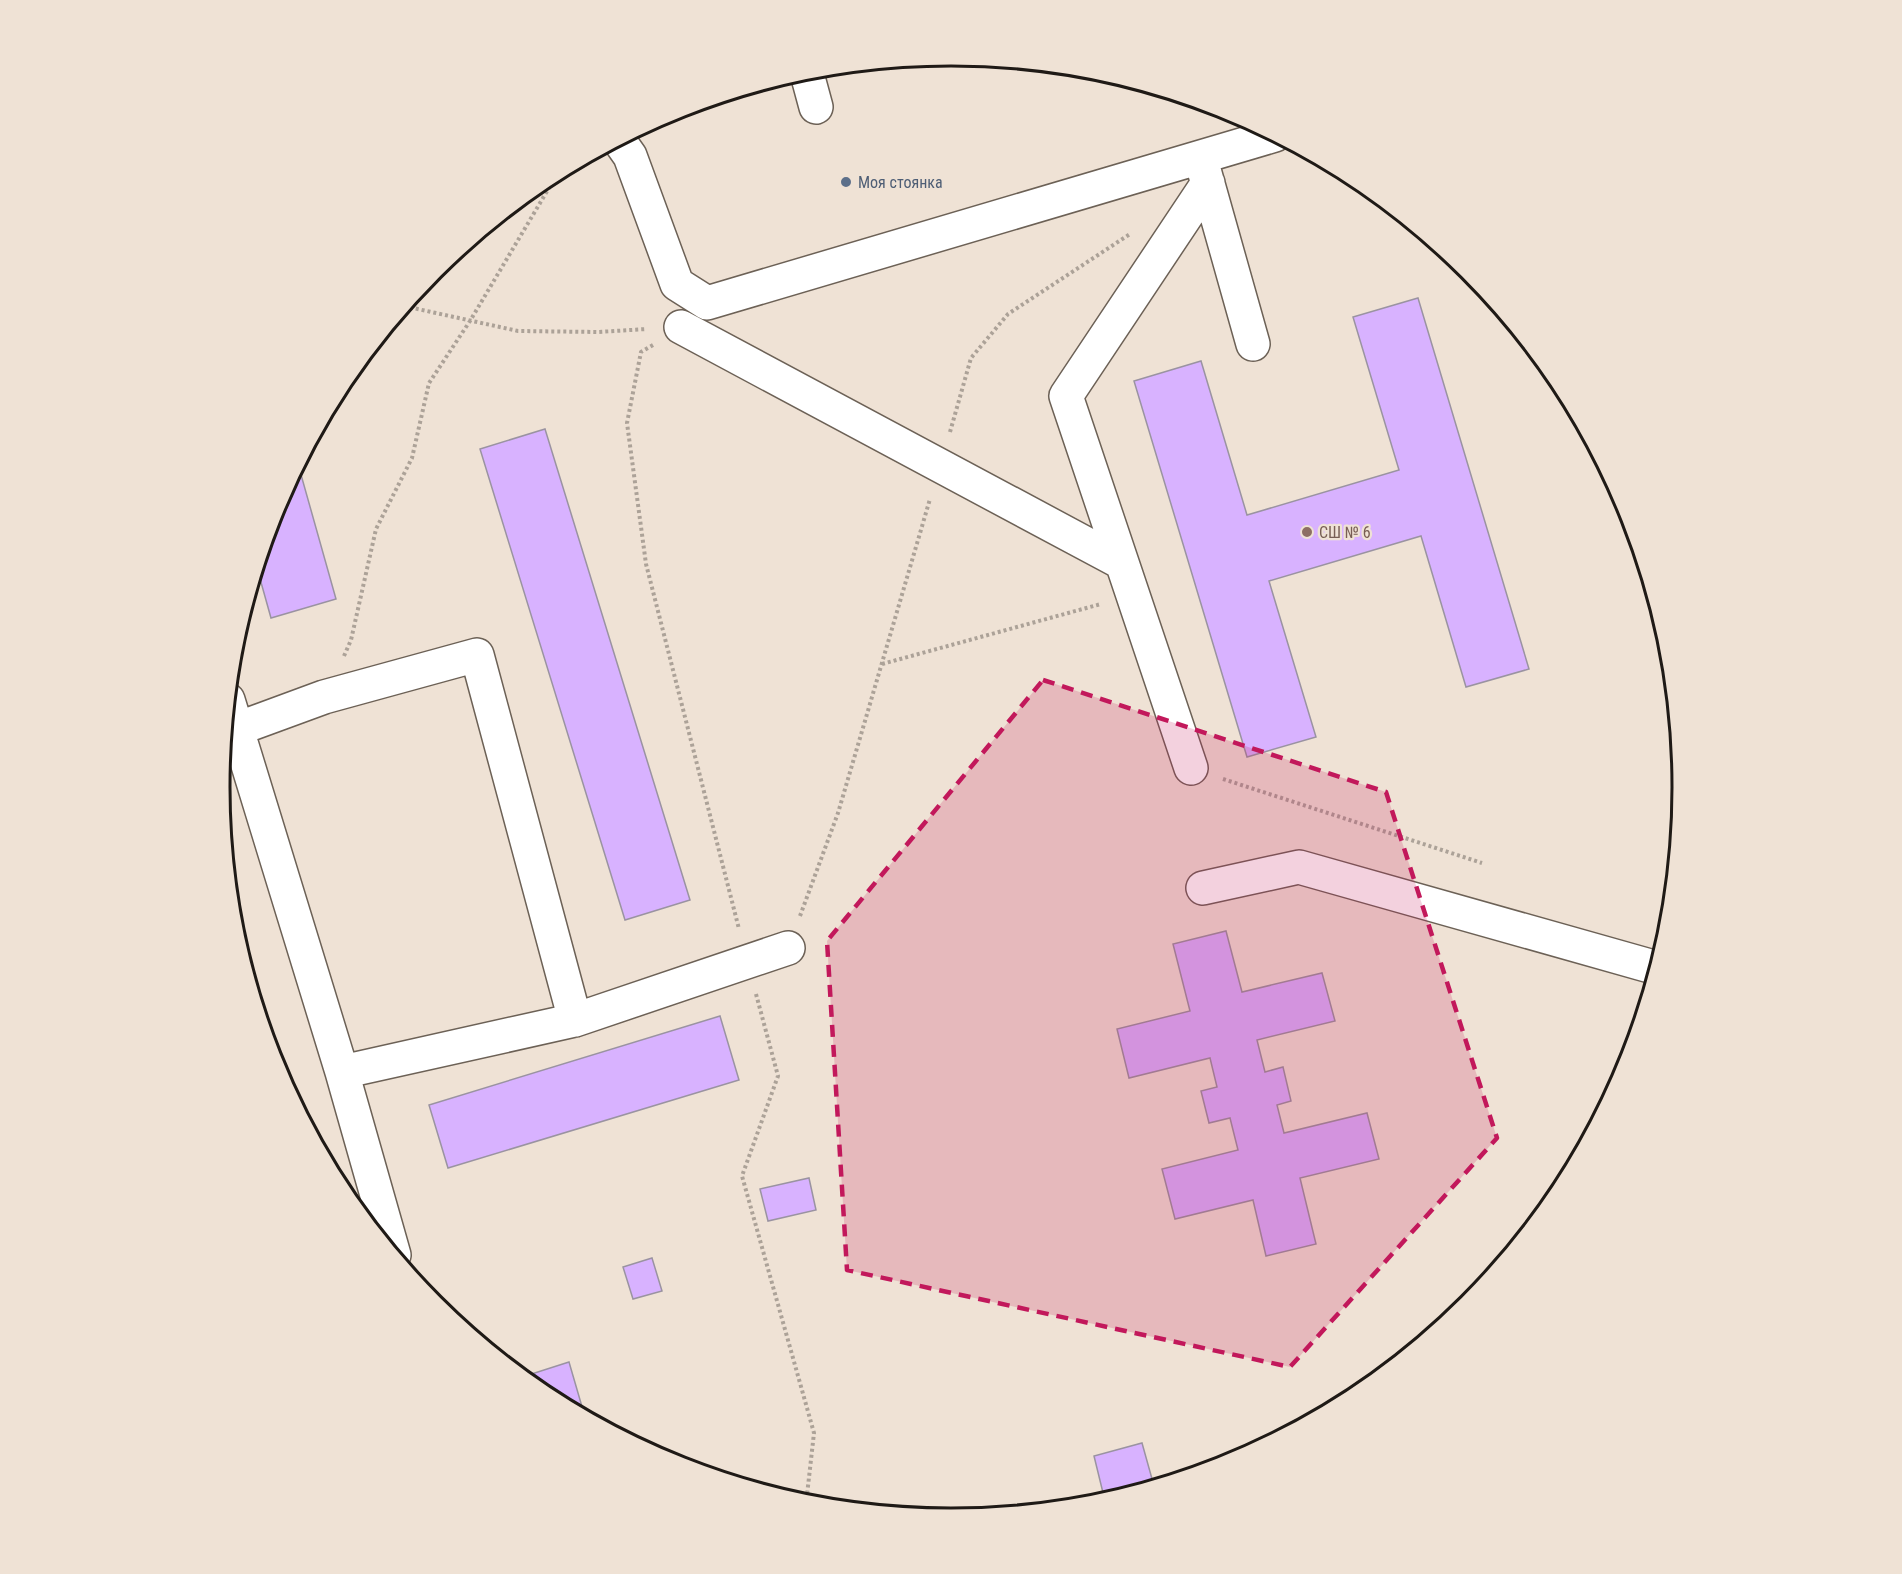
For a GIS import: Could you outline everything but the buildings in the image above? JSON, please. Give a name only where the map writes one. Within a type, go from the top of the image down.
[{"type":"street","points":[[809,80],[816,107]]},
{"type":"street","points":[[622,145],[630,156],[678,284],[707,303],[1204,170],[1267,139]]},
{"type":"street","points":[[1204,170],[1253,344]]},
{"type":"street","points":[[1191,768],[1066,396],[1204,170]]},
{"type":"street","points":[[681,327],[1122,563]]},
{"type":"street","points":[[234,714],[324,697],[477,655],[575,1020]]},
{"type":"street","points":[[234,717],[342,1072],[388,1237]]},
{"type":"street","points":[[1203,888],[1299,867],[1649,966]]},
{"type":"street","points":[[342,1072],[575,1020],[788,948]]},
{"type":"path","points":[[324,697],[351,640],[376,529],[412,458],[429,383],[470,321],[548,189]]},
{"type":"path","points":[[788,948],[838,813],[971,358],[1008,314],[1138,229]]},
{"type":"path","points":[[413,308],[518,331],[598,332],[681,327]]},
{"type":"path","points":[[681,327],[642,352],[627,423],[646,564],[778,1076],[742,1176],[814,1432],[807,1493]]},
{"type":"path","points":[[882,664],[1133,595]]},
{"type":"path","points":[[1191,768],[1482,863]]},
{"type":"highlighted area","points":[[1043,680],[1386,792],[1497,1138],[1290,1367],[847,1270],[827,941]]},
{"type":"place","name":"Моя стоянка","points":[[846,182]]},
{"type":"place","name":"СШ № 6","points":[[1307,532]]}]
